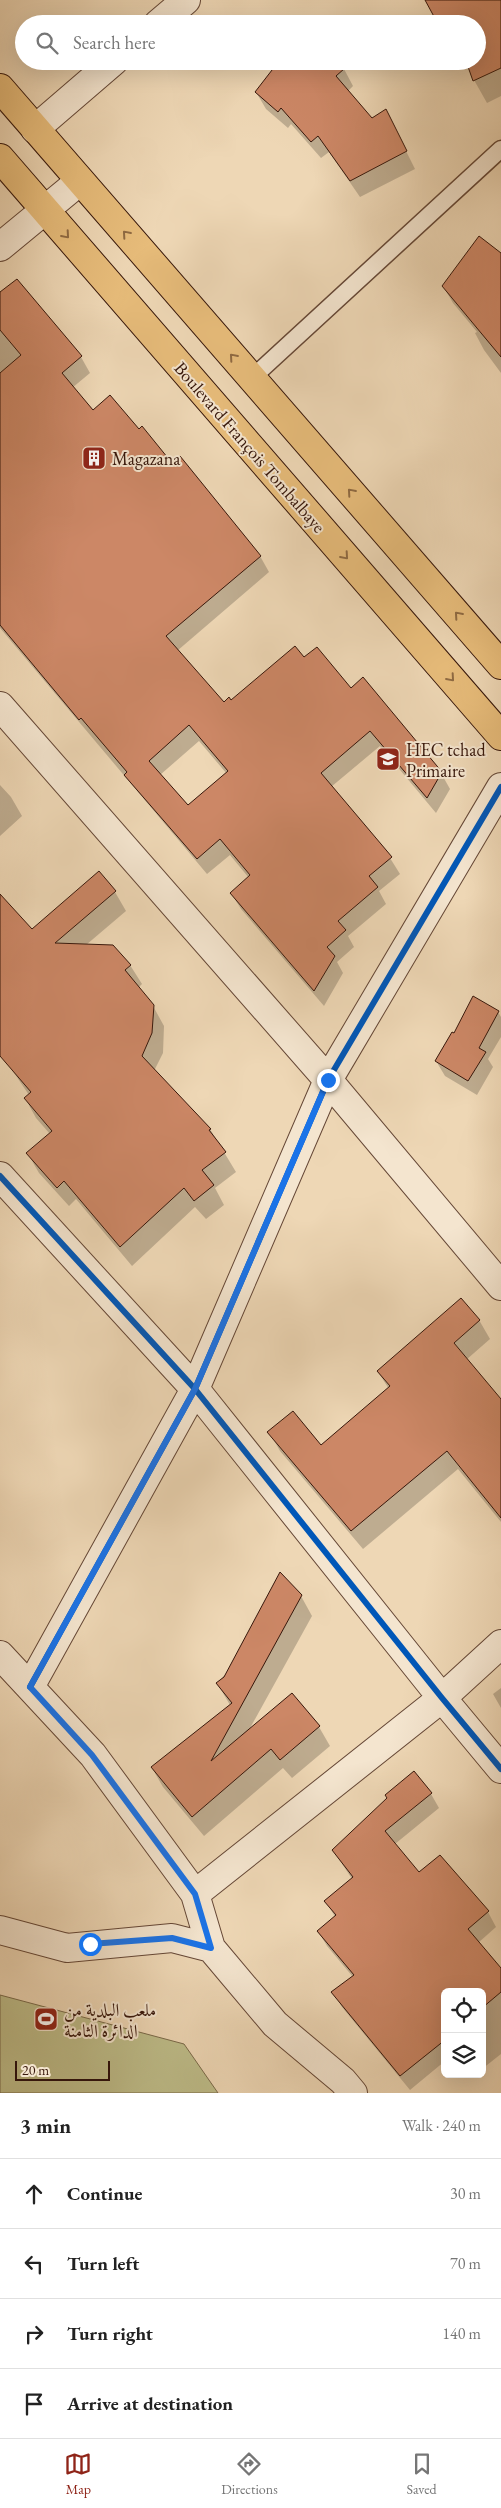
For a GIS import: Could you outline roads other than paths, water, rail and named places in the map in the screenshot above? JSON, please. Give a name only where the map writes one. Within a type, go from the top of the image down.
[{"type":"main road","points":[[0,88],[501,665]]},
{"type":"main road","name":"Boulevard François Tombalbaye","points":[[0,158],[501,736]]},
{"type":"street","points":[[168,15],[186,0]]},
{"type":"street","points":[[35,129],[104,70]]},
{"type":"street","points":[[0,247],[80,181]]},
{"type":"street","points":[[0,706],[328,1080],[501,1286]]},
{"type":"street","points":[[30,1687],[195,1389],[328,1080],[501,787]]},
{"type":"street","points":[[0,1176],[195,1389],[501,1769]]},
{"type":"street","points":[[195,1894],[442,1698],[501,1644]]},
{"type":"street","points":[[0,1655],[92,1755],[195,1894],[211,1948],[275,2024],[340,2089]]},
{"type":"street","points":[[0,1930],[67,1948],[172,1938],[211,1948]]},
{"type":"lane","points":[[252,378],[501,149]]},
{"type":"place","name":"Magazana","points":[[94,458]]},
{"type":"place","name":"HEC tchad Primaire","points":[[388,759]]},
{"type":"place","name":"ملعب البلدية من الدائرة الثامنة","points":[[46,2019]]}]
